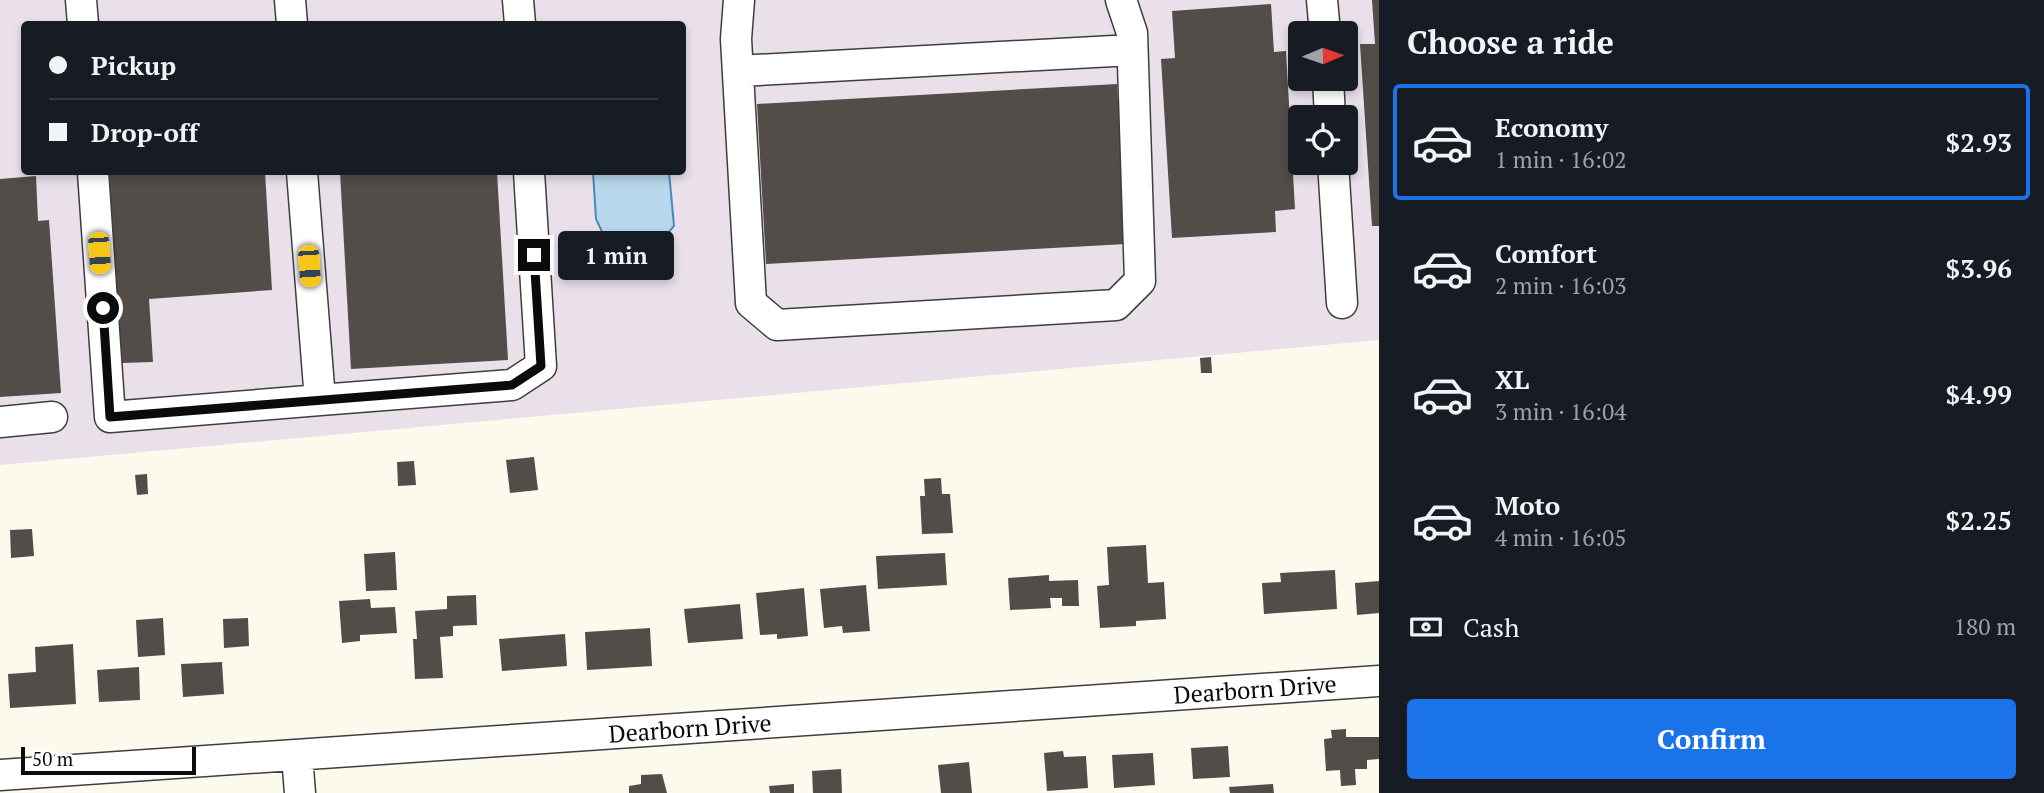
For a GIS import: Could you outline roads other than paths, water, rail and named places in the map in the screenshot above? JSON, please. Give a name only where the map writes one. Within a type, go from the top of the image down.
[{"type":"street","points":[[81,0],[83,21]]},
{"type":"street","points":[[290,0],[292,21]]},
{"type":"street","points":[[518,0],[520,21]]},
{"type":"street","points":[[739,0],[736,39],[751,303],[777,325],[1116,305],[1140,281],[1132,33],[1121,0]]},
{"type":"street","points":[[1322,0],[1324,21]]},
{"type":"street","points":[[738,71],[1132,50]]},
{"type":"street","points":[[93,175],[110,417],[512,385],[541,366],[529,175]]},
{"type":"street","points":[[302,175],[320,400]]},
{"type":"street","points":[[1334,175],[1342,303]]},
{"type":"street","points":[[0,422],[52,418]]},
{"type":"street","name":"Dearborn Drive","points":[[0,775],[1379,681]]},
{"type":"street","points":[[297,756],[300,793]]},
{"type":"water","points":[[593,175],[669,175],[674,226],[651,253],[614,257],[596,219]]}]
